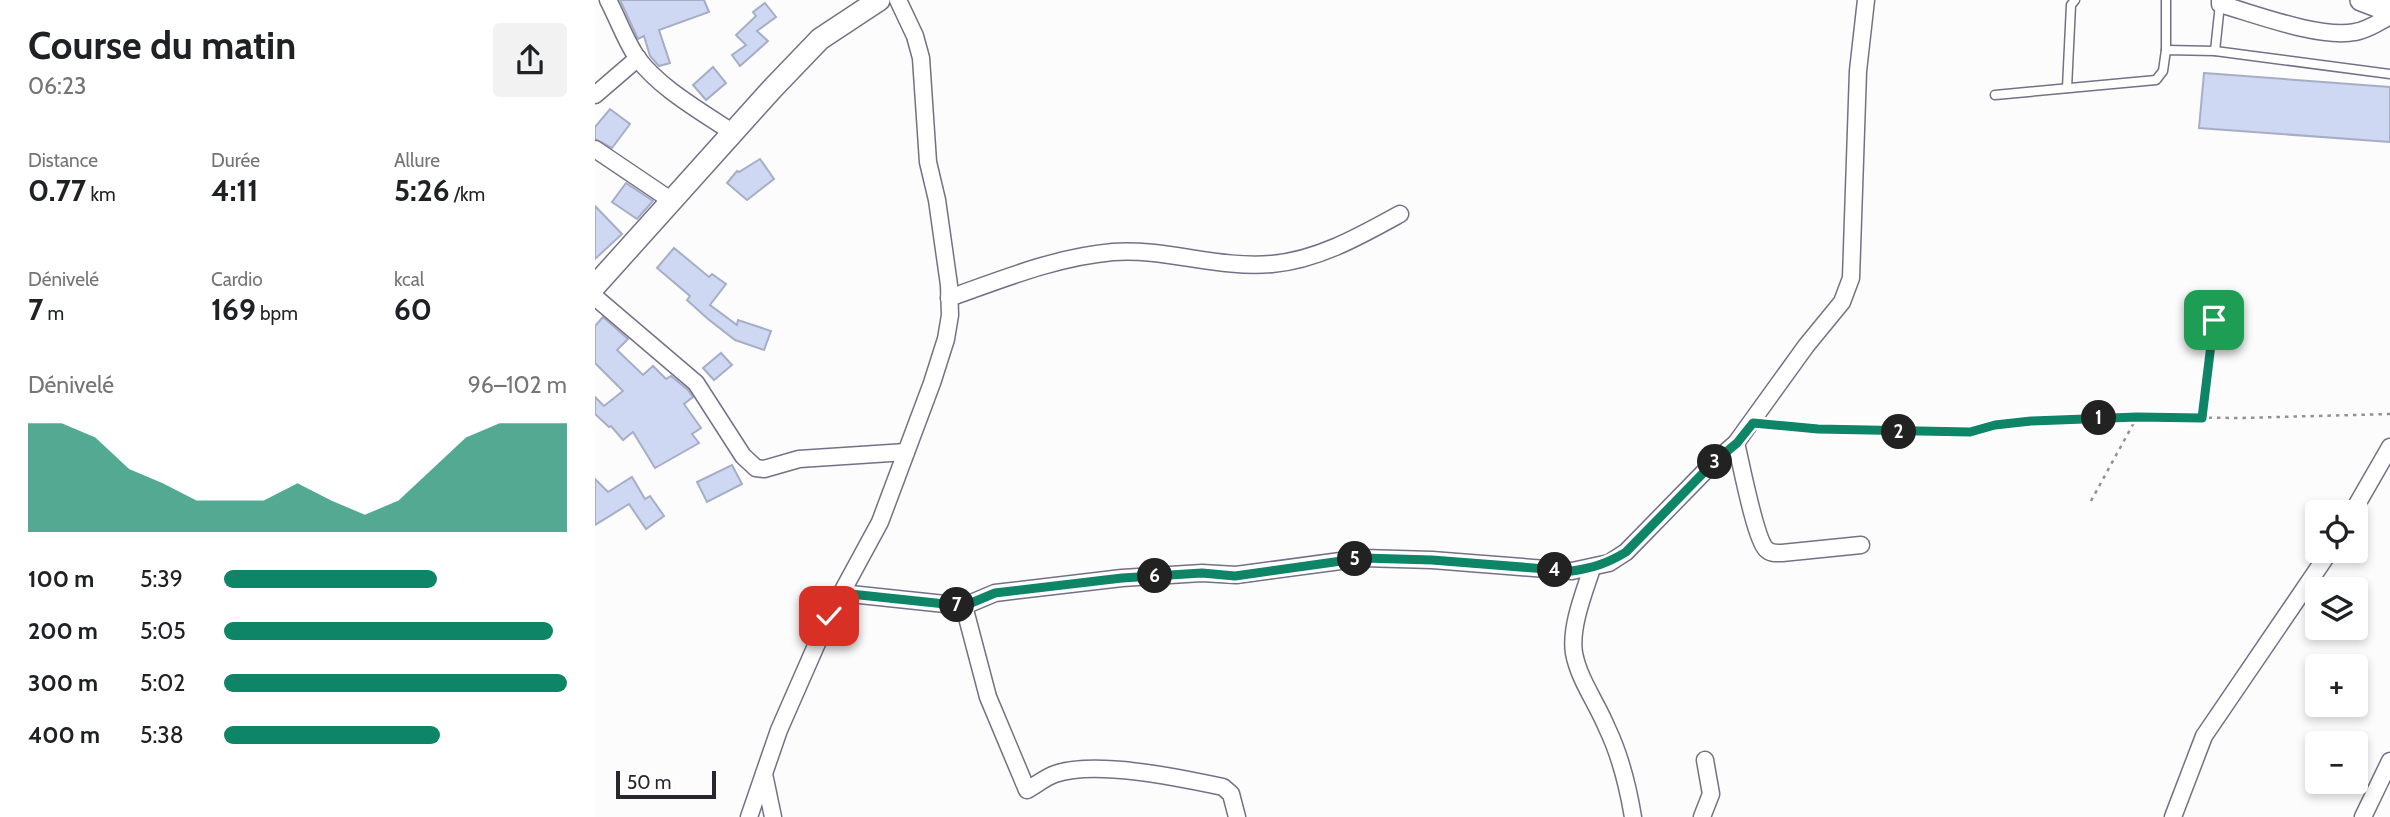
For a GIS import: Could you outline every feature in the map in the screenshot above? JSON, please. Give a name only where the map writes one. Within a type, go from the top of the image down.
[{"type":"street","points":[[608,0],[638,58],[664,85],[733,133]]},
{"type":"street","points":[[595,286],[820,39],[879,0]]},
{"type":"street","points":[[749,817],[779,730],[841,593],[880,522],[933,383],[946,340],[950,315],[949,298],[937,200],[928,162],[921,58],[915,36],[898,0]]},
{"type":"street","points":[[841,593],[964,606],[995,593],[1122,578],[1202,573],[1235,576],[1363,558],[1432,560],[1572,571],[1609,563],[1626,552],[1713,463],[1737,443],[1806,346],[1842,302],[1851,278],[1858,71],[1867,0]]},
{"type":"street","points":[[2361,0],[2390,13]]},
{"type":"street","points":[[2220,2],[2295,25],[2342,33],[2365,30],[2390,13]]},
{"type":"street","points":[[595,95],[638,58]]},
{"type":"street","points":[[595,149],[672,201]]},
{"type":"street","points":[[949,298],[1071,258],[1116,252],[1270,264],[1305,259],[1360,236],[1400,214]]},
{"type":"street","points":[[595,297],[696,383],[743,456],[756,468],[764,469],[799,459],[906,452]]},
{"type":"street","points":[[1737,443],[1756,524],[1767,550],[1782,553],[1861,545]]},
{"type":"street","points":[[2359,500],[2390,447]]},
{"type":"street","points":[[2173,817],[2204,736],[2322,563]]},
{"type":"street","points":[[1592,568],[1577,616],[1574,652],[1588,692],[1608,729],[1629,793],[1633,817]]},
{"type":"street","points":[[964,606],[988,697],[1027,790],[1054,774],[1075,770],[1131,772],[1223,786],[1231,794],[1237,817]]},
{"type":"street","points":[[1702,817],[1711,794],[1705,760]]},
{"type":"street","points":[[2363,817],[2390,761]]},
{"type":"street","points":[[764,774],[773,817]]},
{"type":"lane","points":[[2067,88],[2071,5],[2075,0]]},
{"type":"lane","points":[[1994,94],[2156,80],[2163,71],[2167,50],[2166,0]]},
{"type":"lane","points":[[2215,51],[2220,2]]},
{"type":"lane","points":[[2167,50],[2215,51],[2390,74]]},
{"type":"path","points":[[2202,418],[2214,320]]},
{"type":"path","points":[[1753,423],[1818,429],[1970,432],[1995,425],[2031,421],[2390,414]]},
{"type":"path","points":[[2091,501],[2137,417]]},
{"type":"building","points":[[620,0],[704,0],[709,12],[659,30],[670,63],[659,66],[650,56],[644,36],[638,39]]},
{"type":"building","points":[[765,3],[776,17],[757,31],[768,41],[740,66],[732,55],[746,45],[736,35],[756,16],[753,12]]},
{"type":"building","points":[[713,67],[726,83],[706,100],[693,85]]},
{"type":"building","points":[[2204,73],[2390,87],[2390,142],[2199,128]]},
{"type":"building","points":[[610,109],[630,124],[612,148],[595,139],[595,127]]},
{"type":"building","points":[[760,159],[774,179],[747,200],[727,183],[737,171]]},
{"type":"building","points":[[626,183],[653,201],[637,219],[612,202]]},
{"type":"building","points":[[595,206],[622,234],[595,259]]},
{"type":"building","points":[[674,248],[709,277],[712,274],[726,284],[710,305],[737,325],[738,320],[771,331],[764,350],[735,340],[687,300],[690,296],[657,268]]},
{"type":"building","points":[[603,317],[628,339],[617,350],[643,375],[653,366],[666,379],[671,376],[693,397],[684,404],[701,428],[692,434],[699,443],[655,468],[633,432],[623,440],[595,414],[595,397],[604,406],[623,391],[595,363],[595,326]]},
{"type":"building","points":[[721,353],[732,365],[714,380],[703,368]]},
{"type":"building","points":[[732,465],[742,484],[707,502],[697,482]]},
{"type":"building","points":[[632,477],[645,499],[650,496],[664,516],[646,529],[629,504],[595,525],[595,479],[608,492]]},
{"type":"route","points":[[829,616],[841,593],[964,606],[995,593],[1122,578],[1202,573],[1235,576],[1363,558],[1432,560],[1572,571],[1592,568],[1609,563],[1626,552],[1713,463],[1737,443],[1753,423],[1818,429],[1970,432],[1995,425],[2031,421],[2137,417],[2202,418],[2214,320]]}]
